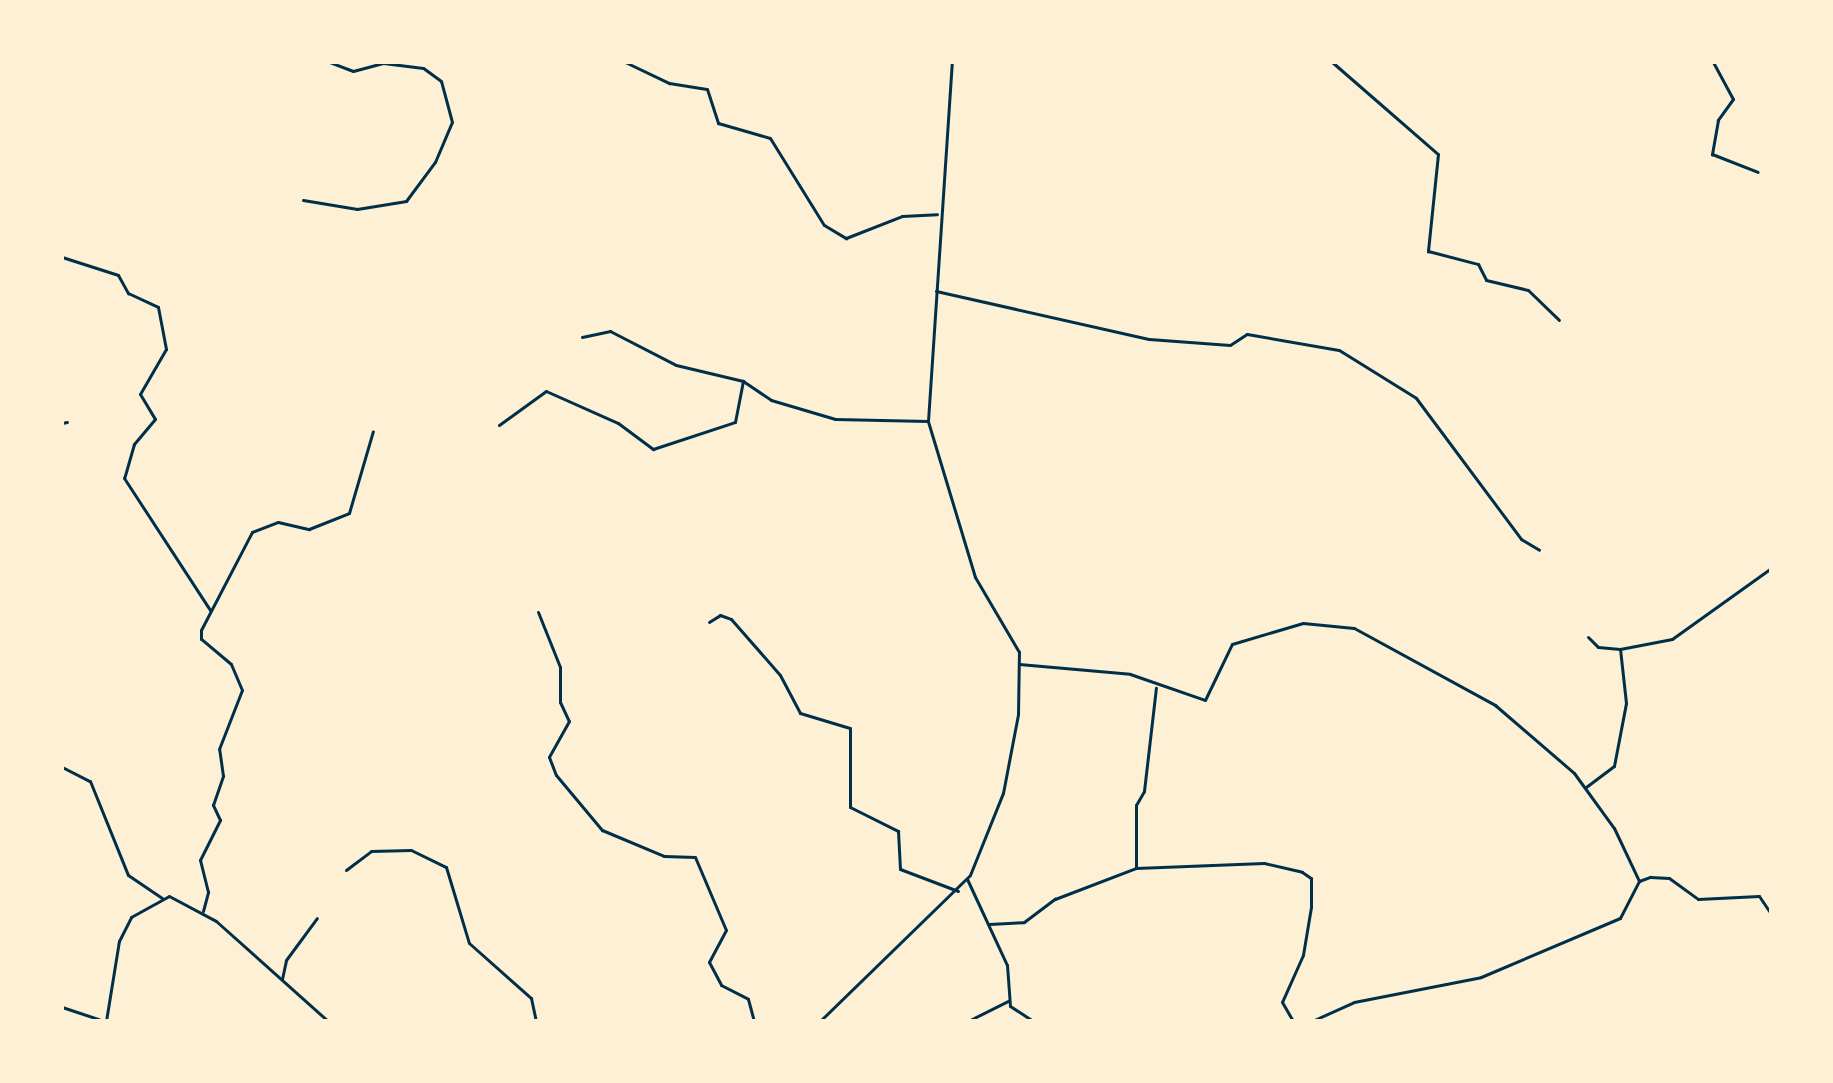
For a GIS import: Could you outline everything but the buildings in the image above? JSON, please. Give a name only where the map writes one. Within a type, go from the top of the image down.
[{"type":"street","points":[[303,200],[357,209],[406,201],[435,162],[452,122],[441,81],[423,68],[383,63],[353,71],[330,62]]},
{"type":"street","points":[[625,62],[669,83],[707,89],[718,123],[770,138],[824,225],[846,238],[902,216],[937,214]]},
{"type":"street","points":[[820,1021],[958,891],[967,879],[1003,793],[1019,664],[969,559],[928,421],[937,214],[952,62]]},
{"type":"street","points":[[1332,62],[1438,154],[1428,251],[1478,264],[1486,280],[1528,290],[1559,320]]},
{"type":"street","points":[[1713,62],[1733,99],[1718,120],[1712,154],[1758,172]]},
{"type":"street","points":[[62,257],[118,275],[128,293],[158,307],[166,349],[140,394],[155,419],[134,444],[124,478],[210,610]]},
{"type":"street","points":[[936,291],[1149,339],[1230,345],[1247,334],[1339,350],[1416,398],[1521,539],[1539,550]]},
{"type":"street","points":[[582,337],[610,331],[676,365],[743,381],[771,400],[835,419],[928,421]]},
{"type":"street","points":[[499,425],[546,391],[618,423],[653,449],[735,422],[743,381]]},
{"type":"street","points":[[203,911],[208,892],[200,860],[220,820],[213,805],[223,776],[219,749],[242,690],[231,664],[199,636],[252,532],[278,522],[309,529],[349,513],[373,431]]},
{"type":"street","points":[[1588,637],[1620,649],[1672,639],[1771,568]]},
{"type":"street","points":[[538,612],[550,632],[569,721],[549,757],[556,775],[602,830],[664,856],[693,854],[725,923],[724,942],[709,956],[712,969],[721,985],[748,999],[754,1021]]},
{"type":"street","points":[[709,622],[723,615],[735,623],[780,675],[800,713],[850,728],[850,807],[898,831],[900,869],[958,891]]},
{"type":"street","points":[[1019,664],[1130,674],[1156,687],[1205,700],[1232,644],[1303,623],[1343,625],[1495,705],[1586,787],[1639,881]]},
{"type":"street","points":[[1586,787],[1614,766],[1626,703],[1620,649]]},
{"type":"street","points":[[1136,868],[1136,805],[1144,791],[1156,687]]},
{"type":"street","points":[[62,767],[90,781],[128,875],[162,898],[203,911],[328,1021]]},
{"type":"street","points":[[346,870],[371,851],[411,850],[446,867],[469,943],[531,998],[536,1021]]},
{"type":"street","points":[[989,924],[1024,922],[1055,899],[1136,868],[1264,863],[1308,875],[1303,955],[1282,998],[1293,1021]]},
{"type":"street","points":[[1639,881],[1669,878],[1698,899],[1759,896],[1771,914]]},
{"type":"street","points":[[967,879],[1009,975],[1008,997],[1014,1011],[1033,1021]]},
{"type":"street","points":[[1312,1021],[1354,1002],[1481,977],[1620,918],[1639,881]]},
{"type":"street","points":[[62,1007],[105,1021],[119,941],[131,917],[162,898]]},
{"type":"street","points":[[282,979],[317,918]]},
{"type":"street","points":[[968,1021],[1008,997]]}]
